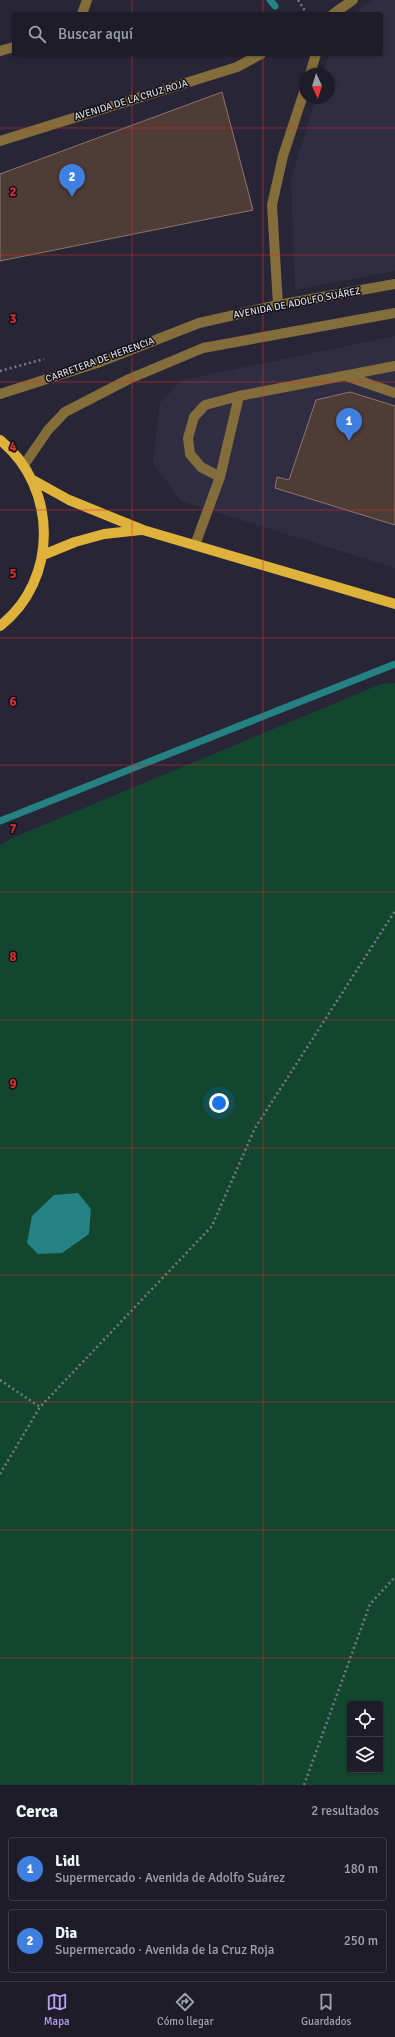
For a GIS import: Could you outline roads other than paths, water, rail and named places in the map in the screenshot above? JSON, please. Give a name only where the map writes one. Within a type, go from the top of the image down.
[{"type":"main road","points":[[0,440],[9,447],[24,465],[33,480],[44,515],[45,535],[43,555],[32,588],[12,617],[0,626]]},
{"type":"main road","points":[[33,480],[69,500],[143,530],[395,604]]},
{"type":"main road","points":[[43,555],[74,542],[104,534],[143,530]]},
{"type":"street","points":[[83,12],[87,0]]},
{"type":"street","points":[[336,12],[353,0]]},
{"type":"street","points":[[0,51],[12,48]]},
{"type":"street","name":"AVENIDA DE LA CRUZ ROJA","points":[[0,141],[237,67],[257,56]]},
{"type":"street","points":[[312,68],[315,56]]},
{"type":"street","points":[[278,305],[272,205],[283,156],[300,104]]},
{"type":"street","name":"AVENIDA DE ADOLFO SUÁREZ","points":[[199,323],[278,305],[395,284]]},
{"type":"street","points":[[24,465],[48,430],[65,412],[129,379],[203,348],[395,313]]},
{"type":"street","name":"CARRETERA DE HERENCIA","points":[[0,394],[97,362],[199,323]]},
{"type":"street","points":[[220,477],[201,467],[190,454],[188,438],[194,417],[205,405],[239,396],[395,366]]},
{"type":"street","points":[[345,376],[395,393]]},
{"type":"street","points":[[195,545],[220,477],[239,396]]},
{"type":"waterway","points":[[270,0],[275,6]]},
{"type":"waterway","points":[[0,821],[395,664]]},
{"type":"place","name":"Dia","points":[[72,197]]},
{"type":"place","name":"Lidl","points":[[349,441]]}]
